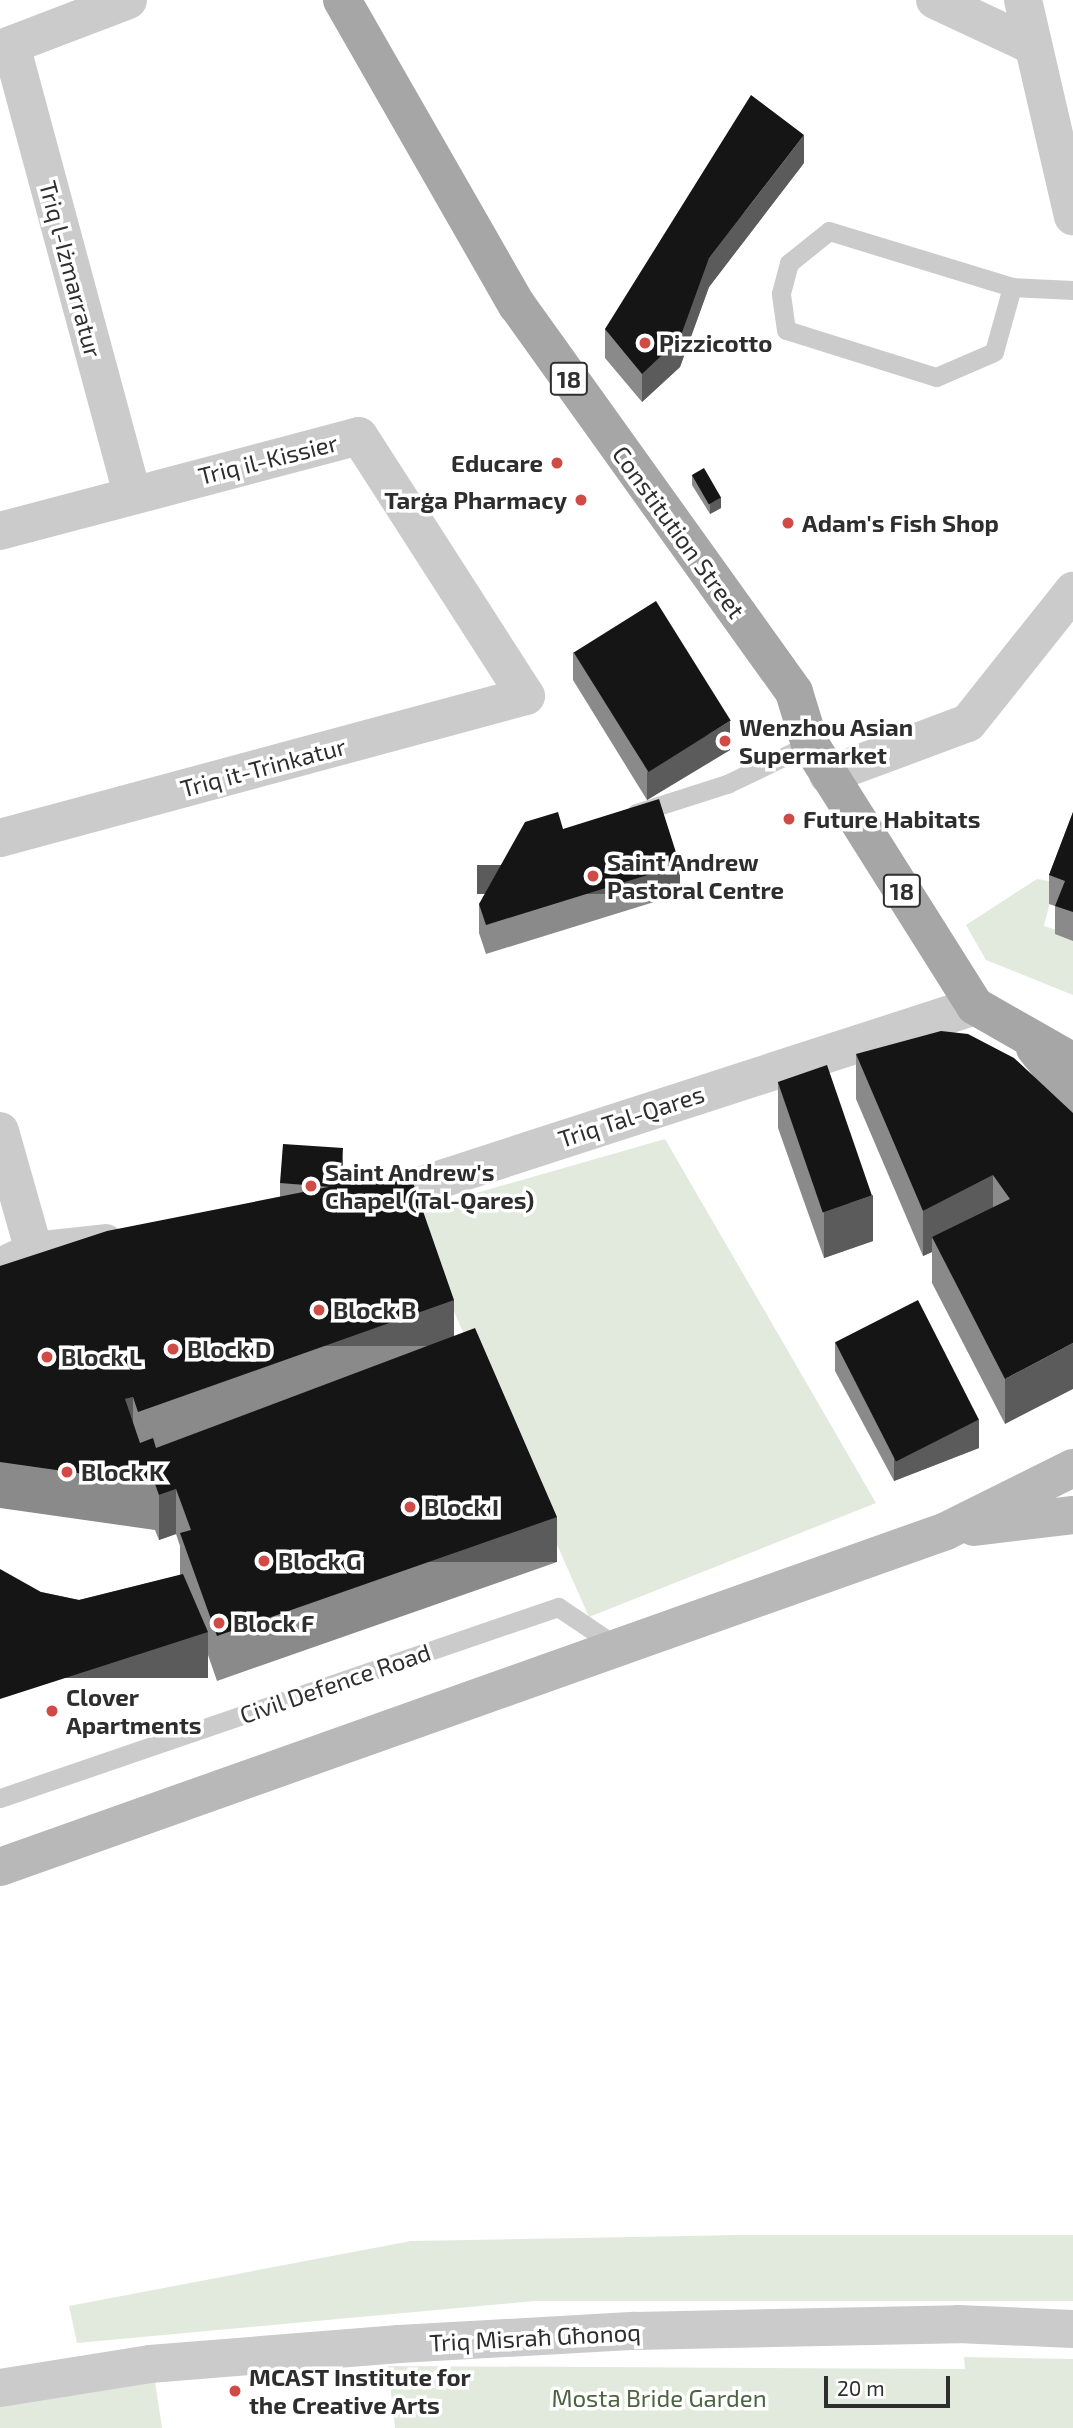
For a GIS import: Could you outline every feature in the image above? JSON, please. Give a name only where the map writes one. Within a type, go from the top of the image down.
[{"type":"main road","name":"Constitution Street","points":[[346,1],[517,305],[794,692],[819,760],[975,1006],[1033,1045],[1073,1062]]},
{"type":"main road","name":"Constitution Street","points":[[1033,1045],[1073,1095]]},
{"type":"main road","points":[[0,1867],[621,1649],[946,1531],[1073,1468]]},
{"type":"main road","points":[[946,1531],[1073,1515]]},
{"type":"street","points":[[6,47],[128,0]]},
{"type":"street","points":[[935,0],[1033,46]]},
{"type":"street","points":[[1023,0],[1073,216]]},
{"type":"street","name":"Triq l-Iżmarratur","points":[[6,47],[132,494]]},
{"type":"street","name":"Triq il-Kissier","points":[[0,531],[359,436],[526,696]]},
{"type":"street","points":[[819,760],[968,723],[1073,591]]},
{"type":"street","name":"Triq it-Trinkatur","points":[[0,838],[526,696]]},
{"type":"street","name":"Triq Tal-Qares","points":[[338,1220],[375,1197],[975,1006]]},
{"type":"street","points":[[1033,1045],[1073,1044]]},
{"type":"street","points":[[0,1131],[34,1251]]},
{"type":"street","points":[[0,1267],[34,1251],[145,1239]]},
{"type":"street","name":"Triq Misraħ Għonoq","points":[[0,2388],[150,2364],[427,2342],[931,2325],[1073,2329]]},
{"type":"lane","points":[[1012,287],[993,352],[936,377],[786,330],[781,293],[789,263],[829,231],[1012,287],[1073,290]]},
{"type":"lane","points":[[616,819],[727,784],[819,760]]},
{"type":"lane","name":"Civil Defence Road","points":[[0,1798],[558,1607],[621,1649]]},
{"type":"green space","points":[[1037,879],[1055,882],[1044,926],[1073,935],[1073,995],[986,960],[966,925]]},
{"type":"green space","points":[[665,1139],[876,1503],[589,1617],[410,1212]]},
{"type":"green space","points":[[739,2235],[1073,2235],[1073,2301],[535,2301],[77,2343],[69,2306],[411,2241]]},
{"type":"green space","name":"Mosta Bride Garden","points":[[964,2357],[1073,2359],[1073,2428],[395,2428],[388,2366],[965,2369]]},
{"type":"green space","points":[[155,2381],[162,2428],[0,2428],[0,2405]]},
{"type":"building","points":[[751,95],[804,135],[709,258],[680,338],[642,374],[605,329]]},
{"type":"building","points":[[704,468],[721,497],[709,504],[692,475]]},
{"type":"building","points":[[656,601],[731,721],[648,772],[574,652]]},
{"type":"building","points":[[659,799],[680,865],[486,925],[479,904],[525,822],[558,812],[563,829]]},
{"type":"building","points":[[1073,812],[1073,912],[1055,906],[1065,881],[1049,875]]},
{"type":"building","points":[[941,1031],[968,1034],[1014,1058],[1073,1113],[1073,1343],[1005,1379],[932,1237],[1010,1199],[993,1175],[923,1211],[856,1054]]},
{"type":"building","points":[[827,1065],[872,1195],[823,1212],[778,1082]]},
{"type":"building","points":[[283,1144],[343,1148],[340,1185],[331,1187],[280,1183]]},
{"type":"building","points":[[409,1171],[454,1300],[138,1412],[133,1397],[125,1399],[140,1443],[153,1438],[156,1448],[475,1328],[557,1517],[217,1636],[180,1533],[191,1530],[176,1489],[159,1495],[155,1484],[0,1462],[0,1266],[107,1231]]},
{"type":"building","points":[[918,1300],[979,1419],[896,1462],[835,1342]]},
{"type":"building","points":[[0,1569],[41,1592],[79,1600],[183,1574],[208,1632],[0,1699]]},
{"type":"place","name":"Pizzicotto","points":[[645,343]]},
{"type":"place","name":"Educare","points":[[557,463]]},
{"type":"place","name":"Tarġa Pharmacy","points":[[581,500]]},
{"type":"place","name":"Adam's Fish Shop","points":[[788,523]]},
{"type":"place","name":"Wenzhou Asian Supermarket","points":[[725,741]]},
{"type":"place","name":"Future Habitats","points":[[789,819]]},
{"type":"place","name":"Saint Andrew Pastoral Centre","points":[[593,876]]},
{"type":"place","name":"Saint Andrew's Chapel (Tal-Qares)","points":[[311,1186]]},
{"type":"place","name":"Block B","points":[[319,1310]]},
{"type":"place","name":"Block D","points":[[173,1349]]},
{"type":"place","name":"Block L","points":[[47,1357]]},
{"type":"place","name":"Block K","points":[[67,1472]]},
{"type":"place","name":"Block I","points":[[410,1507]]},
{"type":"place","name":"Block G","points":[[264,1561]]},
{"type":"place","name":"Block F","points":[[219,1623]]},
{"type":"place","name":"Clover Apartments","points":[[52,1711]]},
{"type":"place","name":"MCAST Institute for the Creative Arts","points":[[235,2391]]}]
